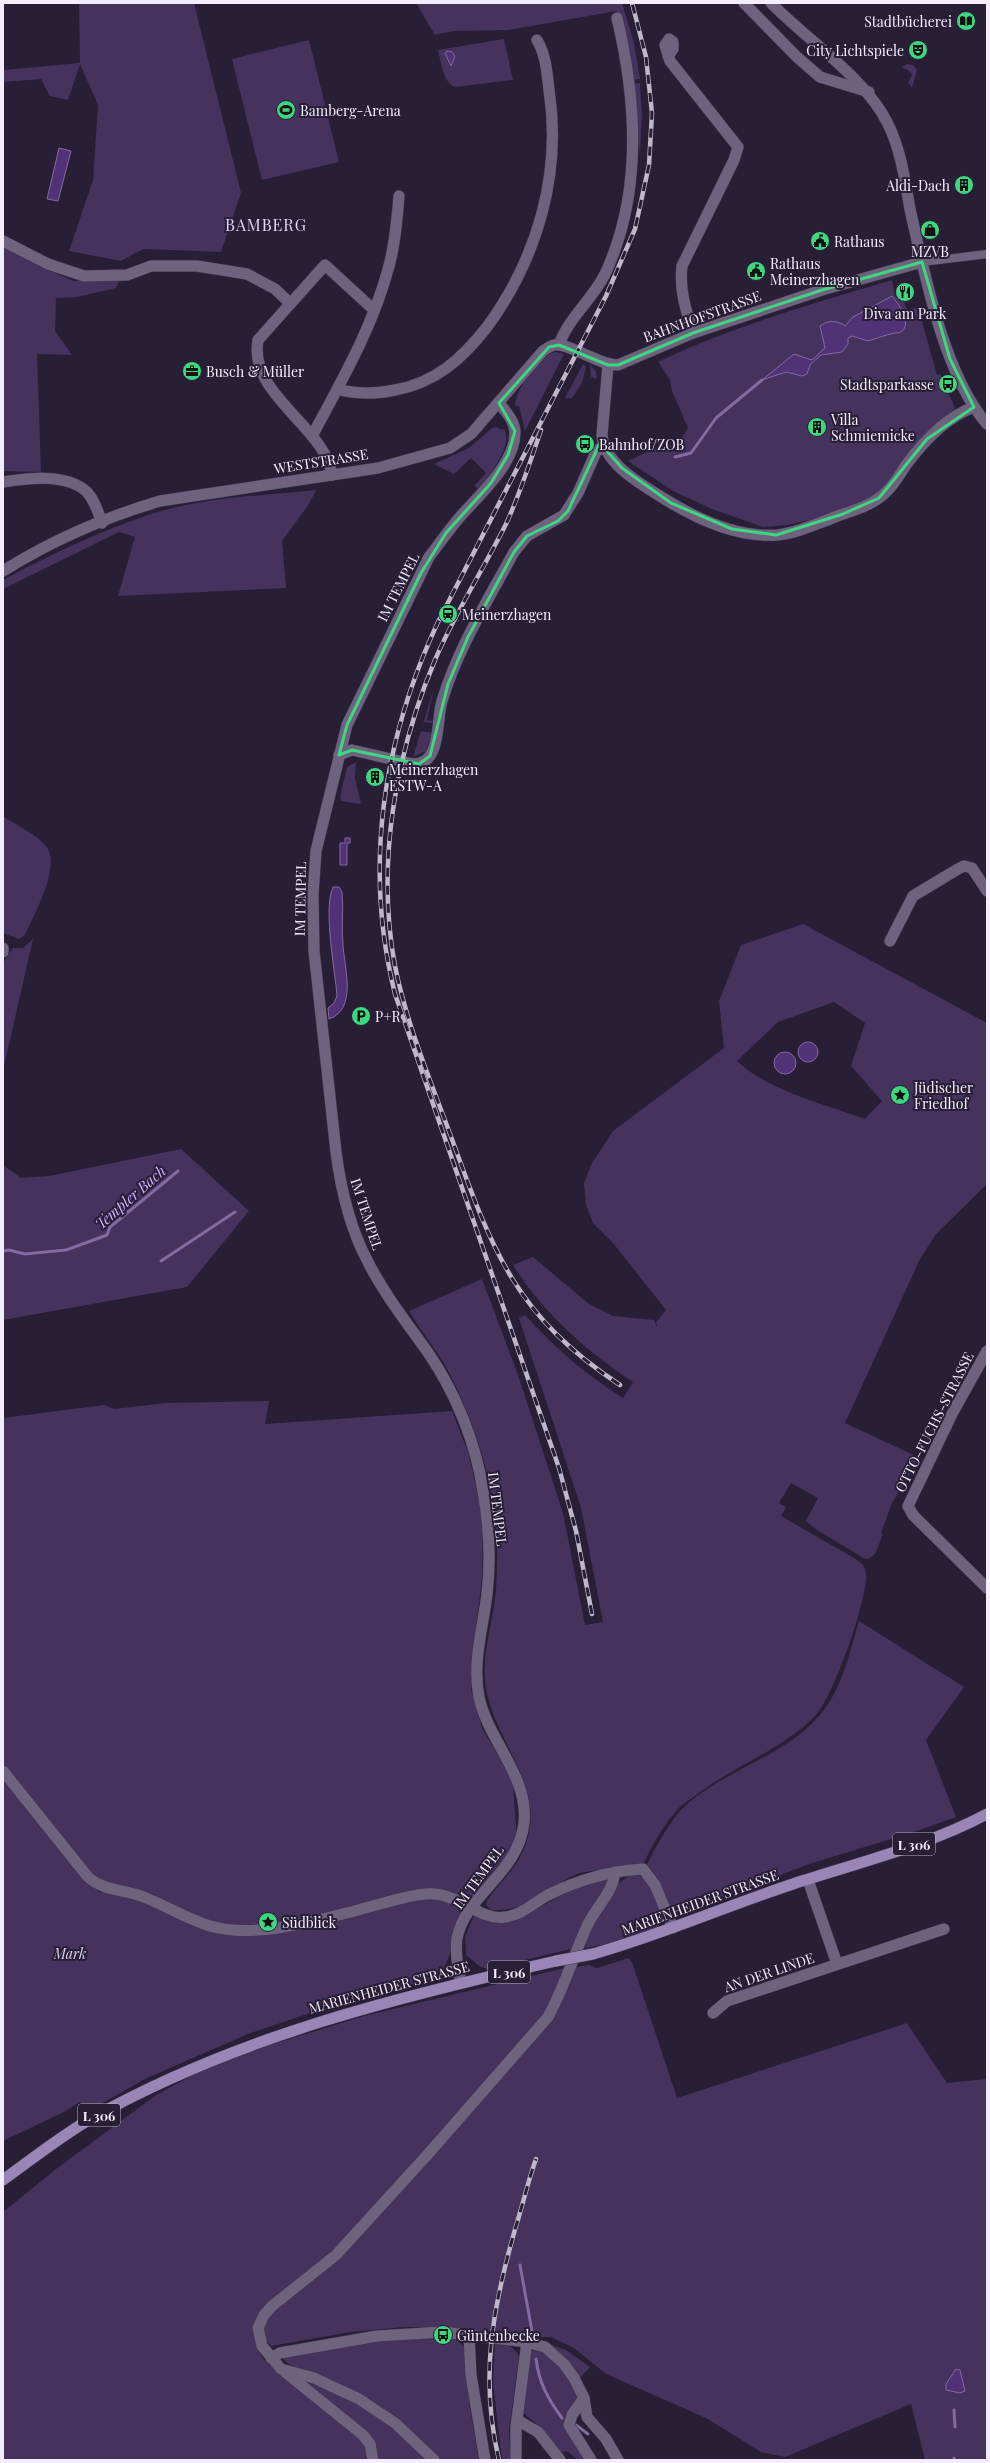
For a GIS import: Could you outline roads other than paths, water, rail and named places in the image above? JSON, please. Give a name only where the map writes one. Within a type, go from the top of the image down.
[{"type":"main road","name":"MARIENHEIDER STRASSE","points":[[3,2180],[92,2118],[236,2051],[319,2022],[461,1982],[593,1954],[626,1945],[922,1841],[987,1814]]},
{"type":"street","points":[[744,3],[797,57],[820,76],[868,92]]},
{"type":"street","points":[[771,3],[868,92],[894,136],[922,262],[950,359],[974,407],[987,424]]},
{"type":"street","points":[[617,18],[627,58],[634,124],[633,164],[626,210],[610,262],[600,283],[565,331],[559,345],[608,365],[602,435],[604,445],[612,459],[622,468],[671,503],[701,518],[732,529],[776,535],[797,530],[843,514],[879,498],[890,488],[926,440],[974,407]]},
{"type":"street","points":[[338,389],[356,394],[377,393],[412,387],[428,381],[461,357],[481,334],[507,298],[530,251],[550,179],[552,105],[543,52],[537,40]]},
{"type":"street","points":[[668,56],[679,73],[738,147],[734,160],[682,266],[683,296],[692,333]]},
{"type":"street","points":[[312,436],[338,389],[374,310],[389,265],[399,196]]},
{"type":"street","points":[[3,241],[48,264],[84,276],[127,275],[151,266],[197,266],[247,274],[275,289],[290,303]]},
{"type":"street","points":[[922,262],[987,254]]},
{"type":"street","name":"BAHNHOFSTRASSE","points":[[608,365],[627,362],[692,333],[822,290],[922,262]]},
{"type":"street","points":[[332,475],[327,459],[312,436],[278,398],[263,374],[255,353],[258,340],[325,265],[374,310]]},
{"type":"street","name":"WESTSTRASSE","points":[[3,571],[57,542],[132,510],[160,501],[385,466],[450,448],[471,434],[543,351],[559,345]]},
{"type":"street","name":"IM TEMPEL","points":[[461,1982],[456,1952],[457,1938],[461,1926],[472,1907],[501,1874],[516,1852],[524,1822],[524,1807],[515,1775],[488,1725],[478,1696],[477,1669],[489,1566],[487,1517],[477,1462],[453,1397],[442,1376],[386,1294],[358,1241],[340,1185],[314,951],[313,895],[316,851],[347,725],[420,573],[446,533],[490,484],[508,455],[515,431],[510,417],[499,403]]},
{"type":"street","points":[[339,755],[352,750],[419,764],[430,756],[436,742],[442,702],[454,670],[468,637],[514,552],[527,536],[564,515],[578,493],[596,452],[604,445]]},
{"type":"street","points":[[3,482],[66,480],[86,492],[94,502],[102,523]]},
{"type":"street","points":[[890,941],[913,896],[958,869],[966,866],[972,868],[987,891]]},
{"type":"street","name":"OTTO-FUCHS-STRASSE","points":[[987,1351],[953,1412],[908,1506],[913,1515],[987,1588]]},
{"type":"street","points":[[3,1771],[88,1877],[98,1886],[126,1891],[146,1898],[170,1910],[211,1926],[229,1929],[252,1929],[302,1924],[391,1901],[434,1893],[456,1898],[495,1917],[505,1917],[530,1908],[545,1896],[570,1884],[615,1872],[643,1869],[655,1885],[673,1928]]},
{"type":"street","points":[[373,2460],[370,2444],[363,2435],[281,2369],[271,2358],[262,2346],[258,2335],[260,2322],[264,2315],[336,2255],[429,2153],[548,2017],[560,1996],[587,1924],[610,1889],[615,1872]]},
{"type":"street","name":"AN DER LINDE","points":[[808,1880],[837,1964]]},
{"type":"street","name":"AN DER LINDE","points":[[713,2013],[727,2001],[944,1929]]},
{"type":"street","points":[[271,2358],[280,2353],[376,2336],[443,2332],[527,2342],[545,2347],[564,2364],[574,2378],[584,2398],[587,2416],[606,2439],[618,2460]]},
{"type":"street","points":[[469,2336],[471,2375],[485,2460]]},
{"type":"street","points":[[516,2460],[517,2420],[527,2342]]},
{"type":"street","points":[[281,2369],[314,2378],[359,2399],[395,2423],[434,2460]]},
{"type":"street","points":[[320,2399],[341,2390]]},
{"type":"street","points":[[584,2398],[572,2415],[569,2425],[591,2460]]},
{"type":"street","points":[[517,2420],[538,2432],[560,2460]]},
{"type":"waterway","name":"Templer Bach","points":[[675,457],[691,453],[716,418],[762,380]]},
{"type":"waterway","name":"Templer Bach","points":[[3,1251],[9,1250],[25,1254],[66,1250],[107,1235],[110,1227],[178,1171]]},
{"type":"waterway","points":[[161,1261],[235,1212]]},
{"type":"waterway","points":[[520,2265],[533,2337]]},
{"type":"waterway","name":"Güntenbecke","points":[[536,2359],[539,2376],[545,2390],[552,2404],[562,2418]]},
{"type":"waterway","points":[[954,2410],[955,2427]]},
{"type":"waterway","name":"Güntenbecke","points":[[576,2425],[588,2434]]},
{"type":"railway","points":[[592,1614],[576,1531],[559,1468],[395,994],[385,946],[380,899],[380,852],[384,805],[392,758],[404,712],[419,667],[438,622],[606,296],[635,229],[649,165],[652,113],[646,57],[632,3]]},
{"type":"railway","points":[[541,430],[520,490],[506,524],[451,625],[435,660],[421,696],[409,734],[393,810],[389,849],[388,889],[390,927],[395,966],[413,1033],[467,1182],[496,1250],[513,1280],[532,1307],[556,1334],[585,1360],[620,1385]]},
{"type":"railway","points":[[499,2460],[493,2429],[490,2400],[491,2342],[495,2313],[508,2256],[536,2159]]},
{"type":"place","name":"Stadtbücherei","points":[[966,21]]},
{"type":"place","name":"City Lichtspiele","points":[[918,50]]},
{"type":"place","name":"Bamberg-Arena","points":[[286,110]]},
{"type":"place","name":"Aldi-Dach","points":[[964,185]]},
{"type":"place","name":"MZVB","points":[[930,230]]},
{"type":"place","name":"Rathaus","points":[[820,241]]},
{"type":"place","name":"Rathaus Meinerzhagen","points":[[756,271]]},
{"type":"place","name":"Diva am Park","points":[[905,292]]},
{"type":"place","name":"Busch & Müller","points":[[192,371]]},
{"type":"place","name":"Stadtsparkasse","points":[[948,384]]},
{"type":"place","name":"Villa Schmiemicke","points":[[817,427]]},
{"type":"place","name":"Bahnhof/ZOB","points":[[585,444]]},
{"type":"place","name":"Meinerzhagen","points":[[448,614]]},
{"type":"place","name":"Meinerzhagen ESTW-A","points":[[375,777]]},
{"type":"place","name":"P+R","points":[[361,1016]]},
{"type":"place","name":"Jüdischer Friedhof","points":[[900,1095]]},
{"type":"place","name":"Südblick","points":[[268,1922]]},
{"type":"place","name":"Güntenbecke","points":[[443,2335]]},
{"type":"district","name":"BAMBERG","points":[[266,224]]},
{"type":"park label","name":"Mark","points":[[70,1953]]}]
